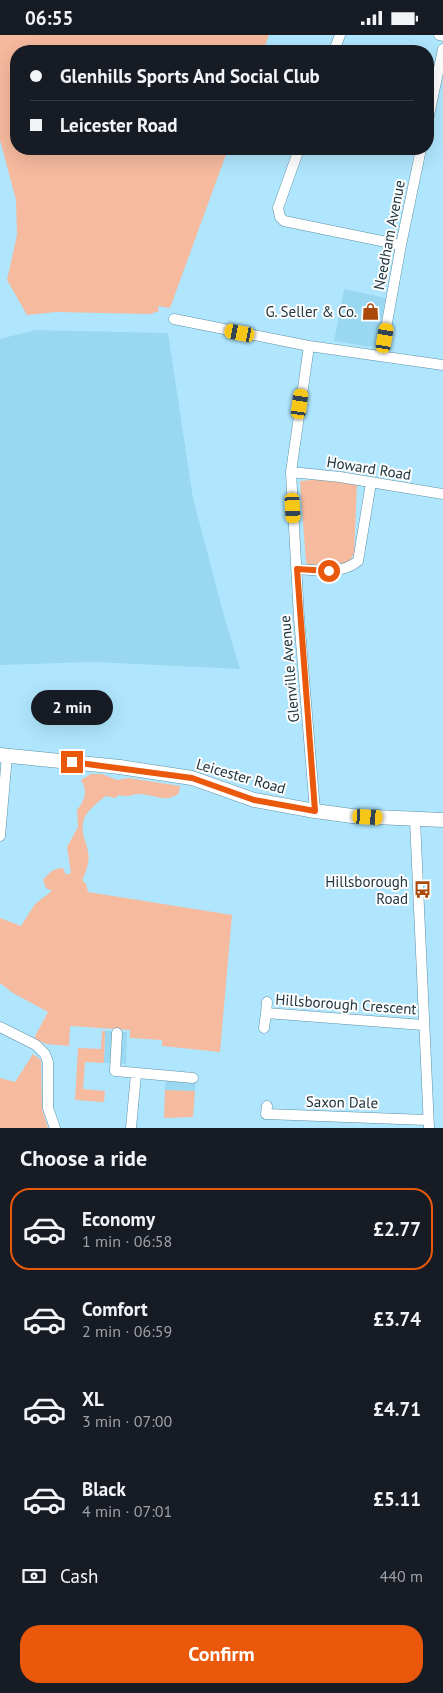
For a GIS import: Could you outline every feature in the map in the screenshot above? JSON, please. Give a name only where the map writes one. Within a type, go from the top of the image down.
[{"type":"main road","name":"Leicester Road","points":[[4,755],[120,767],[192,778],[254,800],[315,811],[415,820],[443,820]]},
{"type":"street","points":[[439,35],[443,36]]},
{"type":"street","points":[[434,99],[439,82],[443,49]]},
{"type":"street","points":[[297,155],[278,208],[280,217],[284,221],[401,245]]},
{"type":"street","name":"Needham Avenue","points":[[381,356],[420,155]]},
{"type":"street","points":[[174,319],[308,346],[443,365]]},
{"type":"street","name":"Glenville Avenue","points":[[308,346],[291,472],[315,811]]},
{"type":"street","name":"Howard Road","points":[[291,472],[340,477],[443,494]]},
{"type":"street","points":[[297,569],[329,571],[349,568],[358,561],[371,483]]},
{"type":"street","points":[[0,836],[4,755]]},
{"type":"street","points":[[415,820],[428,1124]]},
{"type":"street","name":"Hillsborough Crescent","points":[[264,1028],[267,1002]]},
{"type":"street","name":"Hillsborough Crescent","points":[[266,1013],[423,1025]]},
{"type":"street","points":[[0,1027],[40,1047],[45,1054],[48,1062],[48,1108],[54,1128]]},
{"type":"street","points":[[118,1033],[115,1071],[136,1075],[193,1079]]},
{"type":"street","points":[[131,1128],[136,1075]]},
{"type":"street","name":"Saxon Dale","points":[[267,1106],[266,1114],[428,1124]]},
{"type":"shaded area","points":[[0,35],[269,35],[265,45],[10,45],[10,155],[226,155],[170,308],[158,306],[159,311],[150,314],[56,312],[27,315],[7,280],[17,235],[16,200],[0,140]]},
{"type":"shaded area","points":[[344,289],[386,298],[376,343],[371,347],[334,341]]},
{"type":"shaded area","points":[[35,330],[168,333],[193,498],[240,669],[93,662],[0,665],[0,339]]},
{"type":"shaded area","points":[[325,479],[357,484],[354,554],[348,563],[310,565],[306,563],[300,481]]},
{"type":"shaded area","points":[[91,774],[102,774],[117,780],[129,778],[180,786],[179,793],[169,798],[144,794],[119,795],[115,798],[106,796],[94,806],[84,819],[83,834],[88,860],[87,869],[82,880],[86,884],[88,892],[232,915],[220,1052],[162,1046],[162,1040],[130,1038],[130,1030],[70,1026],[69,1046],[46,1044],[34,1038],[48,1012],[13,993],[0,983],[0,918],[21,926],[35,904],[52,891],[46,888],[43,880],[47,875],[60,868],[63,868],[66,875],[71,873],[67,847],[78,827],[77,810],[85,795],[81,780]]},
{"type":"shaded area","points":[[102,1031],[105,1031],[104,1063],[85,1062],[83,1089],[105,1091],[104,1102],[75,1100],[78,1048],[101,1049]]},
{"type":"shaded area","points":[[105,1031],[127,1032],[126,1064],[104,1063]]},
{"type":"shaded area","points":[[33,1054],[41,1060],[42,1109],[48,1128],[0,1128],[0,1078],[15,1082]]},
{"type":"shaded area","points":[[166,1073],[196,1075],[195,1091],[165,1090]]},
{"type":"shaded area","points":[[165,1090],[195,1091],[193,1117],[164,1118]]},
{"type":"place","name":"G. Seller & Co.","points":[[371,311]]},
{"type":"place","name":"Hillsborough Road","points":[[422,890]]},
{"type":"route","points":[[72,762],[192,778],[254,800],[315,811],[305,671],[299,618],[297,569],[329,571]]}]
